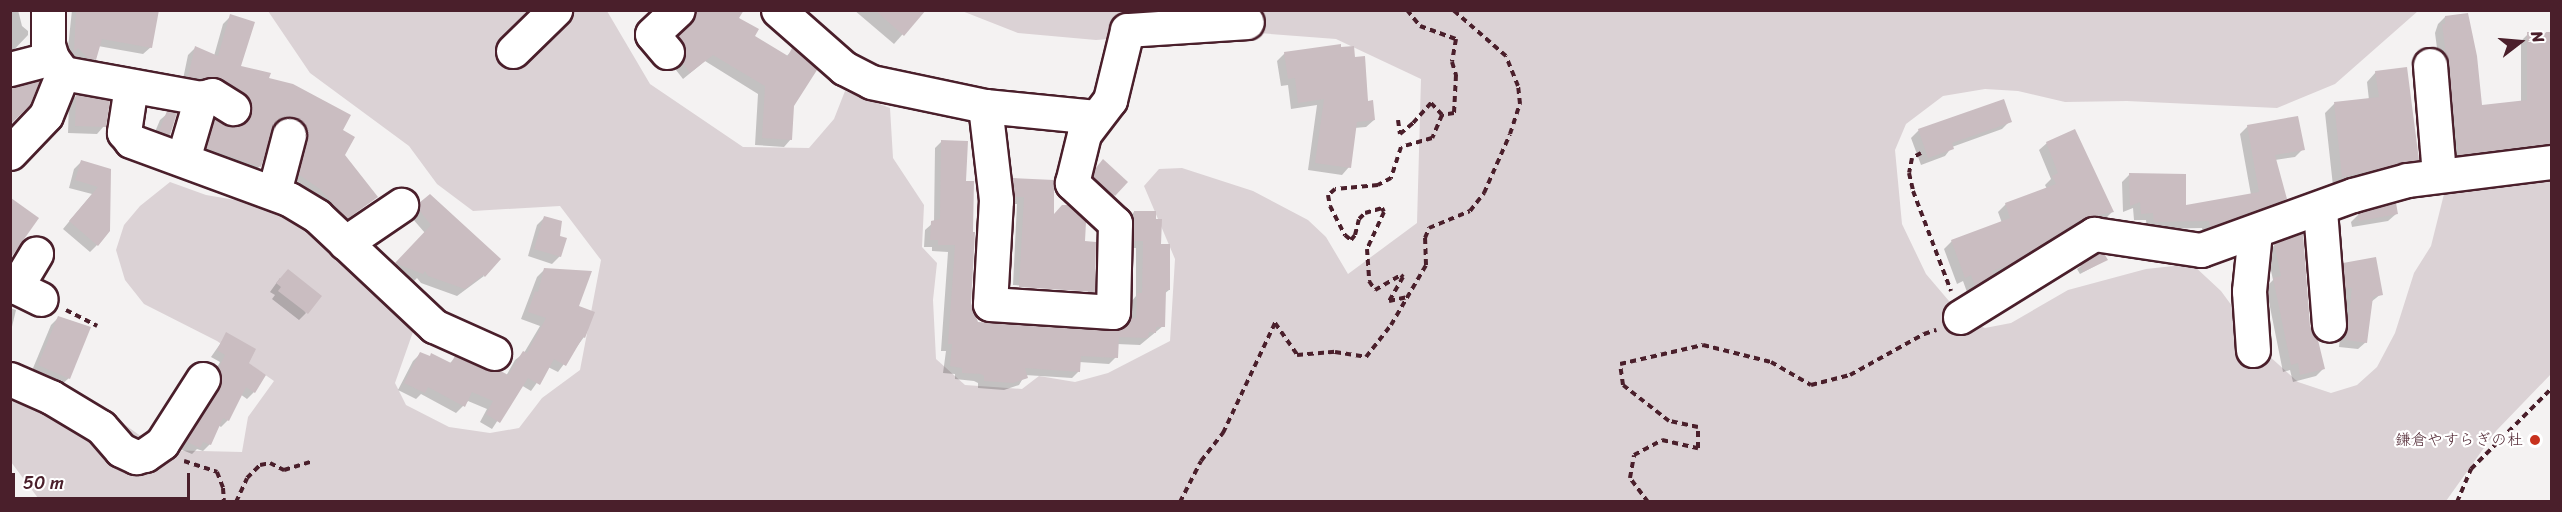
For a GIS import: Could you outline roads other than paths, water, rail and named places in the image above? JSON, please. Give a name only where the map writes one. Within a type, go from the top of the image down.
[{"type":"street","points":[[513,51],[555,10]]},
{"type":"street","points":[[778,10],[844,68],[871,82],[985,106],[1095,117]]},
{"type":"street","points":[[985,106],[996,200],[990,304],[1113,312],[1115,223],[1072,183],[1084,134],[1110,100],[1127,30],[1247,22]]},
{"type":"street","points":[[10,69],[53,45]]},
{"type":"street","points":[[10,153],[46,115],[53,45]]},
{"type":"street","points":[[10,55],[53,45],[131,86],[201,98],[212,95],[233,108]]},
{"type":"street","points":[[2430,65],[2439,175]]},
{"type":"street","points":[[131,86],[124,132],[131,141],[274,192],[317,216],[434,326],[494,353]]},
{"type":"street","points":[[183,159],[201,98]]},
{"type":"street","points":[[274,192],[289,135]]},
{"type":"street","points":[[1960,317],[2094,234],[2201,250],[2324,208],[2353,195],[2407,180],[2552,162]]},
{"type":"street","points":[[345,243],[401,205]]},
{"type":"street","points":[[2324,208],[2332,313]]},
{"type":"street","points":[[2253,350],[2248,291],[2255,232]]},
{"type":"street","points":[[22,290],[36,254]]},
{"type":"street","points":[[10,379],[51,398],[101,427],[121,450],[136,457],[145,455],[162,443],[203,379]]},
{"type":"place","name":"鎌倉やすらぎの杜","points":[[2535,440]]}]
